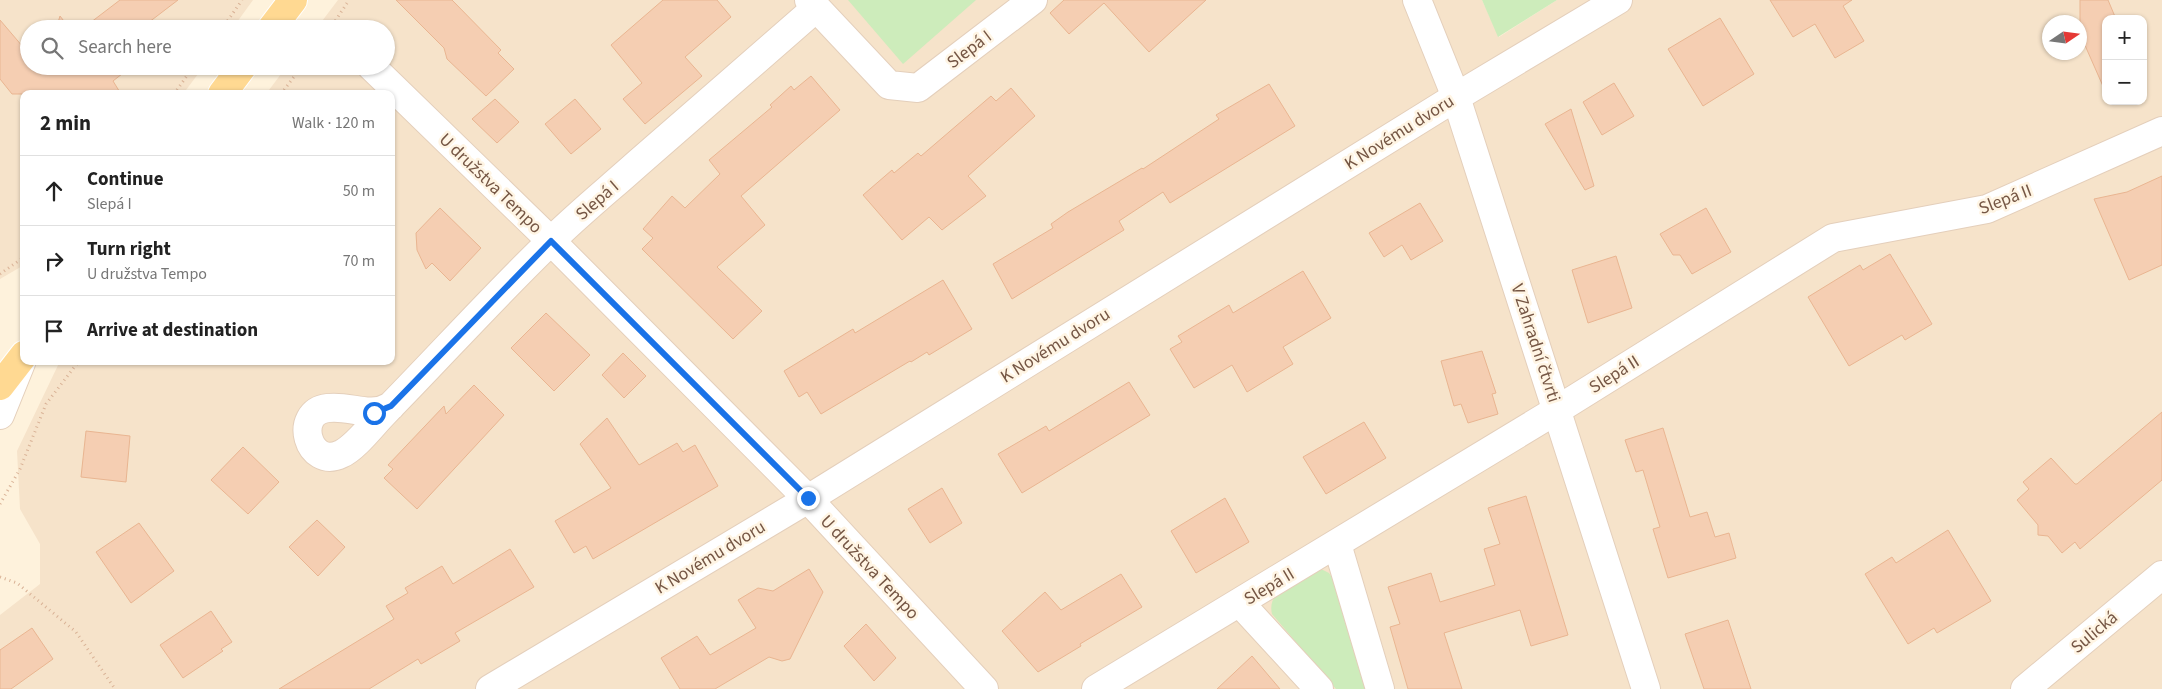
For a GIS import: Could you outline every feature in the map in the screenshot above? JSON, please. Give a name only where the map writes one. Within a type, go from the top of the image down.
[{"type":"main road","points":[[278,20],[293,0]]},
{"type":"main road","points":[[225,90],[236,75]]},
{"type":"main road","points":[[0,386],[20,361]]},
{"type":"street","name":"Slepá I","points":[[391,406],[551,241],[812,4],[889,85],[918,88],[1033,0]]},
{"type":"street","name":"V Zahradní čtvrti","points":[[1417,0],[1456,97],[1646,689]]},
{"type":"street","name":"K Novému dvoru","points":[[490,689],[808,498],[1456,97],[1618,0]]},
{"type":"street","name":"U družstva Tempo","points":[[381,75],[551,241],[808,498],[984,689]]},
{"type":"street","name":"Slepá II","points":[[1096,689],[1557,410],[1833,238],[1987,209],[2162,130]]},
{"type":"street","points":[[0,370],[20,358]]},
{"type":"street","points":[[0,415],[20,365]]},
{"type":"street","points":[[1337,544],[1380,689]]},
{"type":"street","name":"Sulická","points":[[2026,689],[2162,575]]},
{"type":"street","points":[[1240,603],[1319,689]]},
{"type":"path","points":[[228,20],[242,0]]},
{"type":"path","points":[[336,20],[349,0]]},
{"type":"path","points":[[177,90],[188,75]]},
{"type":"path","points":[[284,90],[295,75]]},
{"type":"path","points":[[0,274],[20,259]]},
{"type":"path","points":[[0,504],[20,469],[46,404],[76,365]]},
{"type":"path","points":[[0,577],[17,583],[76,632],[115,689]]},
{"type":"shaded area","points":[[0,0],[253,0],[239,20],[20,20],[20,75],[197,75],[186,90],[20,90],[20,267],[0,279]]},
{"type":"shaded area","points":[[338,0],[1482,0],[1499,37],[1557,0],[2162,0],[2162,689],[0,689],[0,615],[40,584],[40,544],[20,509],[17,451],[58,365],[395,365],[395,90],[269,90],[280,75],[395,75],[395,20],[323,20]]},
{"type":"green space","points":[[848,0],[976,0],[903,64]]},
{"type":"green space","points":[[1482,0],[1557,0],[1498,37]]},
{"type":"green space","points":[[1321,569],[1329,573],[1333,579],[1369,689],[1336,689],[1272,614],[1271,606],[1278,592],[1314,570]]},
{"type":"building","points":[[120,0],[178,0],[152,20],[94,20]]},
{"type":"building","points":[[396,0],[452,0],[501,50],[498,53],[514,69],[486,96],[447,59],[444,48]]},
{"type":"building","points":[[663,0],[717,0],[731,17],[685,57],[702,76],[645,124],[623,99],[642,83],[611,45]]},
{"type":"building","points":[[1064,0],[1206,0],[1149,52],[1104,3],[1069,34],[1050,13]]},
{"type":"building","points":[[1770,0],[1852,0],[1843,6],[1864,41],[1835,58],[1815,24],[1793,37]]},
{"type":"building","points":[[2080,0],[2108,0],[2114,15],[2102,15],[2102,84],[2087,50],[2087,15],[2080,15]]},
{"type":"building","points":[[1720,18],[1754,74],[1703,106],[1668,49]]},
{"type":"building","points":[[0,20],[20,43],[20,75],[121,75],[113,81],[119,90],[20,90],[20,94],[12,94],[0,79]]},
{"type":"building","points":[[811,76],[840,110],[741,196],[765,225],[717,267],[762,311],[733,339],[642,249],[653,238],[643,229],[672,196],[685,208],[720,174],[709,160],[772,107],[770,105],[791,86],[794,90]]},
{"type":"building","points":[[1614,83],[1634,116],[1602,135],[1583,102]]},
{"type":"building","points":[[1269,84],[1295,126],[1170,203],[1163,192],[1119,221],[1124,230],[1012,299],[993,264],[1053,228],[1051,224],[1068,212],[1143,169],[1219,119],[1216,115]]},
{"type":"building","points":[[1011,88],[1035,116],[968,176],[986,196],[942,230],[929,217],[902,240],[863,195],[892,170],[894,173],[918,153],[921,156],[991,96],[996,101]]},
{"type":"building","points":[[495,99],[519,122],[497,143],[472,119]]},
{"type":"building","points":[[575,99],[601,129],[571,154],[545,124]]},
{"type":"building","points":[[1571,109],[1594,186],[1585,190],[1545,124]]},
{"type":"building","points":[[2162,176],[2162,265],[2129,280],[2094,199],[2127,192]]},
{"type":"building","points":[[1420,203],[1443,241],[1411,260],[1402,245],[1384,257],[1369,233]]},
{"type":"building","points":[[440,208],[481,248],[450,281],[432,263],[426,269],[417,250],[416,233]]},
{"type":"building","points":[[1706,208],[1731,252],[1692,274],[1680,255],[1673,255],[1660,234]]},
{"type":"building","points":[[1890,254],[1932,324],[1905,340],[1902,335],[1849,366],[1808,297],[1860,265],[1863,270]]},
{"type":"building","points":[[1616,256],[1632,308],[1588,323],[1572,270]]},
{"type":"building","points":[[1303,271],[1331,318],[1283,347],[1293,364],[1247,392],[1232,365],[1194,388],[1170,349],[1182,342],[1178,336],[1229,305],[1233,313]]},
{"type":"building","points":[[943,280],[972,329],[929,355],[927,352],[910,361],[821,414],[807,392],[799,397],[784,371],[853,329],[855,333]]},
{"type":"building","points":[[546,313],[590,355],[554,391],[511,348]]},
{"type":"building","points":[[1482,351],[1496,393],[1492,394],[1498,414],[1468,423],[1461,404],[1454,406],[1441,361]]},
{"type":"building","points":[[623,353],[646,376],[624,398],[602,375]]},
{"type":"building","points":[[1129,382],[1150,415],[1022,493],[998,454],[1046,426],[1049,431]]},
{"type":"building","points":[[474,385],[504,415],[417,509],[384,478],[393,469],[388,465],[444,406],[446,414]]},
{"type":"building","points":[[2162,412],[2162,480],[2080,549],[2075,542],[2062,553],[2048,536],[2038,535],[2038,525],[2017,500],[2029,489],[2023,482],[2051,458],[2077,484]]},
{"type":"building","points":[[607,418],[639,465],[677,443],[683,452],[695,445],[718,486],[593,559],[586,546],[574,553],[555,521],[611,488],[580,444]]},
{"type":"building","points":[[1364,422],[1386,458],[1326,494],[1303,457]]},
{"type":"building","points":[[1663,428],[1690,517],[1707,512],[1715,537],[1729,533],[1736,558],[1668,578],[1653,529],[1660,527],[1643,470],[1636,472],[1625,440]]},
{"type":"building","points":[[86,431],[130,436],[126,482],[81,477]]},
{"type":"building","points":[[243,447],[279,482],[248,514],[211,480]]},
{"type":"building","points":[[942,488],[962,523],[930,543],[908,509]]},
{"type":"building","points":[[1526,496],[1568,635],[1531,646],[1520,610],[1444,633],[1462,689],[1408,689],[1390,627],[1400,624],[1388,587],[1431,573],[1440,602],[1495,585],[1484,549],[1500,544],[1488,508]]},
{"type":"building","points":[[1225,498],[1249,542],[1196,573],[1171,531]]},
{"type":"building","points":[[317,520],[345,547],[318,576],[289,547]]},
{"type":"building","points":[[139,523],[174,571],[131,603],[96,552]]},
{"type":"building","points":[[1948,530],[1991,601],[1937,633],[1934,628],[1908,644],[1865,574],[1892,557],[1896,563]]},
{"type":"building","points":[[510,549],[534,587],[455,633],[460,641],[421,664],[418,659],[369,689],[279,689],[394,619],[386,606],[408,593],[405,588],[442,566],[453,584]]},
{"type":"building","points":[[809,569],[823,592],[790,659],[782,661],[769,657],[715,689],[680,689],[661,658],[697,636],[710,655],[756,628],[738,600],[758,588],[773,591]]},
{"type":"building","points":[[1121,574],[1142,607],[1038,672],[1002,631],[1045,592],[1061,610]]},
{"type":"building","points":[[211,611],[232,642],[221,649],[223,651],[183,678],[160,645]]},
{"type":"building","points":[[1728,620],[1751,689],[1704,689],[1685,634]]},
{"type":"building","points":[[866,624],[896,658],[874,681],[844,646]]},
{"type":"building","points":[[32,628],[53,659],[11,689],[0,689],[0,650]]},
{"type":"building","points":[[1252,656],[1280,689],[1217,689]]},
{"type":"route","points":[[374,413],[391,406],[551,241],[808,498]]}]
